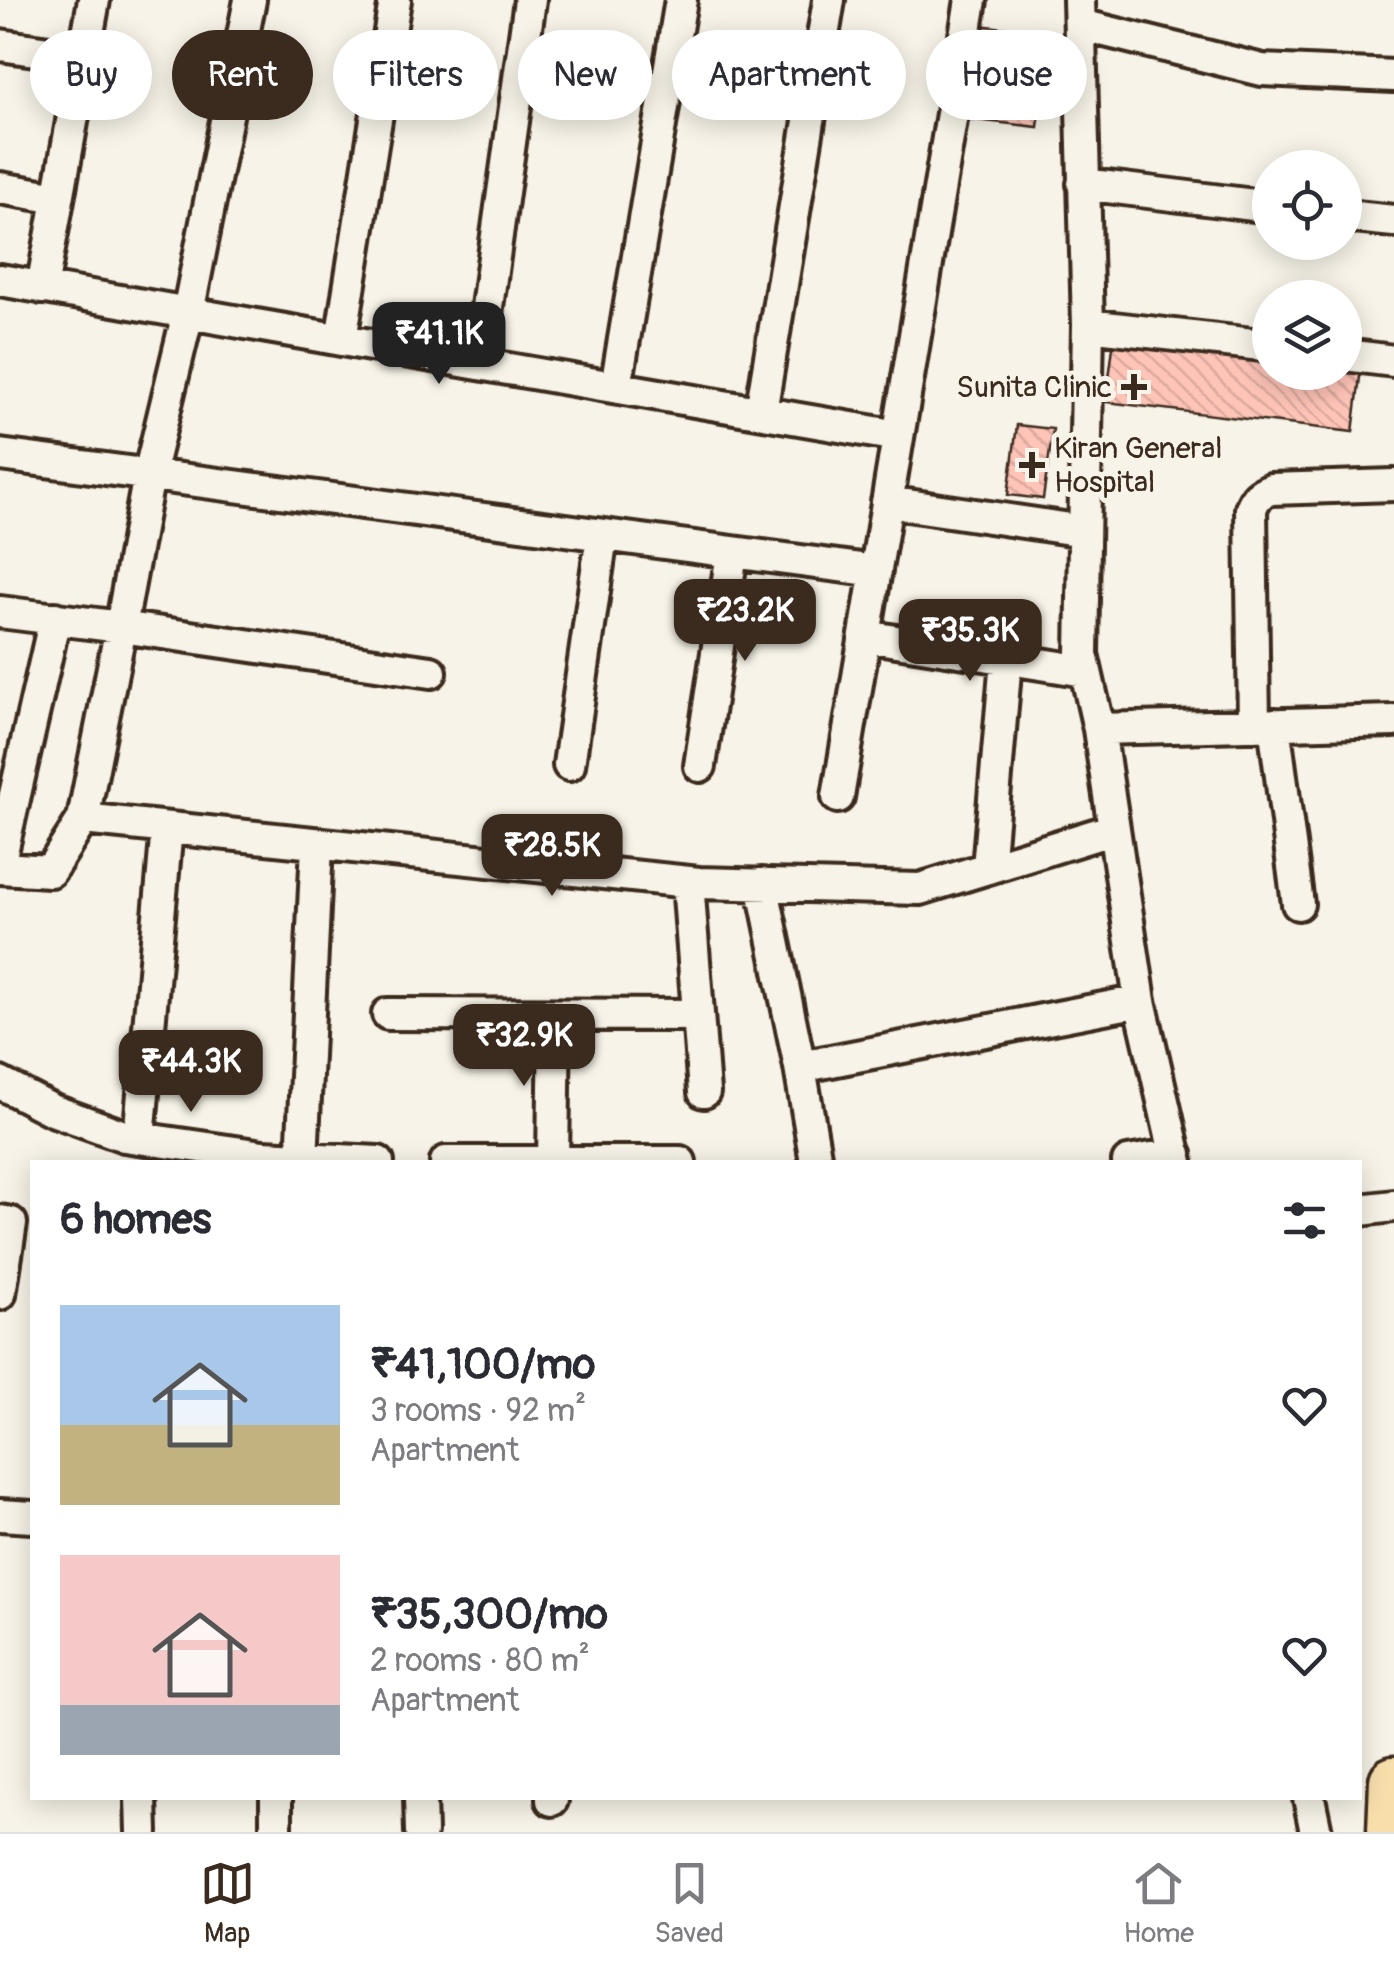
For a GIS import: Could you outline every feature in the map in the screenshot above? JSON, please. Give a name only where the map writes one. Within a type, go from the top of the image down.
[{"type":"main road","points":[[1392,1832],[1394,1781]]},
{"type":"street","points":[[89,30],[94,0]]},
{"type":"street","points":[[54,618],[0,864],[50,871],[83,819],[149,475],[188,313],[250,0]]},
{"type":"street","points":[[341,340],[395,0]]},
{"type":"street","points":[[479,364],[530,0]]},
{"type":"street","points":[[616,387],[681,0]]},
{"type":"street","points":[[761,412],[829,0]]},
{"type":"street","points":[[838,797],[971,0]]},
{"type":"street","points":[[1176,1158],[1140,1001],[1099,729],[1082,654],[1088,325],[1080,12],[1262,70],[1394,76]]},
{"type":"street","points":[[0,45],[30,50]]},
{"type":"street","points":[[42,288],[72,120]]},
{"type":"street","points":[[1084,184],[1252,205]]},
{"type":"street","points":[[0,188],[58,198]]},
{"type":"street","points":[[1362,218],[1394,222]]},
{"type":"street","points":[[0,280],[898,436]]},
{"type":"street","points":[[1088,325],[1252,344]]},
{"type":"street","points":[[1362,357],[1394,360]]},
{"type":"street","points":[[0,456],[876,571]]},
{"type":"street","points":[[1298,904],[1264,724],[1251,509],[1261,492],[1271,489],[1394,485]]},
{"type":"street","points":[[887,502],[1084,530]]},
{"type":"street","points":[[570,766],[602,536]]},
{"type":"street","points":[[700,766],[732,553]]},
{"type":"street","points":[[0,612],[432,672]]},
{"type":"street","points":[[865,636],[1086,672]]},
{"type":"street","points":[[988,868],[1006,660]]},
{"type":"street","points":[[1099,729],[1394,720]]},
{"type":"street","points":[[83,819],[688,882],[920,890],[1114,829]]},
{"type":"street","points":[[129,1146],[167,828]]},
{"type":"street","points":[[0,1083],[129,1146],[302,1160],[318,845]]},
{"type":"street","points":[[688,882],[704,1092]]},
{"type":"street","points":[[762,884],[816,1160]]},
{"type":"street","points":[[800,1067],[1140,1001]]},
{"type":"street","points":[[388,1014],[698,1015]]},
{"type":"street","points":[[554,1015],[554,1160]]},
{"type":"street","points":[[1362,1210],[1394,1206]]},
{"type":"street","points":[[0,1220],[11,1223],[0,1294]]},
{"type":"street","points":[[0,1516],[30,1517]]},
{"type":"street","points":[[141,1800],[142,1832]]},
{"type":"street","points":[[276,1800],[276,1832]]},
{"type":"street","points":[[420,1800],[422,1832]]},
{"type":"street","points":[[1308,1800],[1316,1832]]},
{"type":"building","points":[[978,25],[1023,30],[977,30]]},
{"type":"building","points":[[975,120],[1039,120],[1038,127]]},
{"type":"building","points":[[1115,331],[1252,348],[1252,390],[1358,390],[1353,432],[1106,402]]},
{"type":"building","points":[[1017,425],[1053,429],[1043,499],[1008,495]]},
{"type":"place","name":"Sunita Clinic","points":[[1134,387]]},
{"type":"place","name":"Kiran General Hospital","points":[[1032,465]]}]
